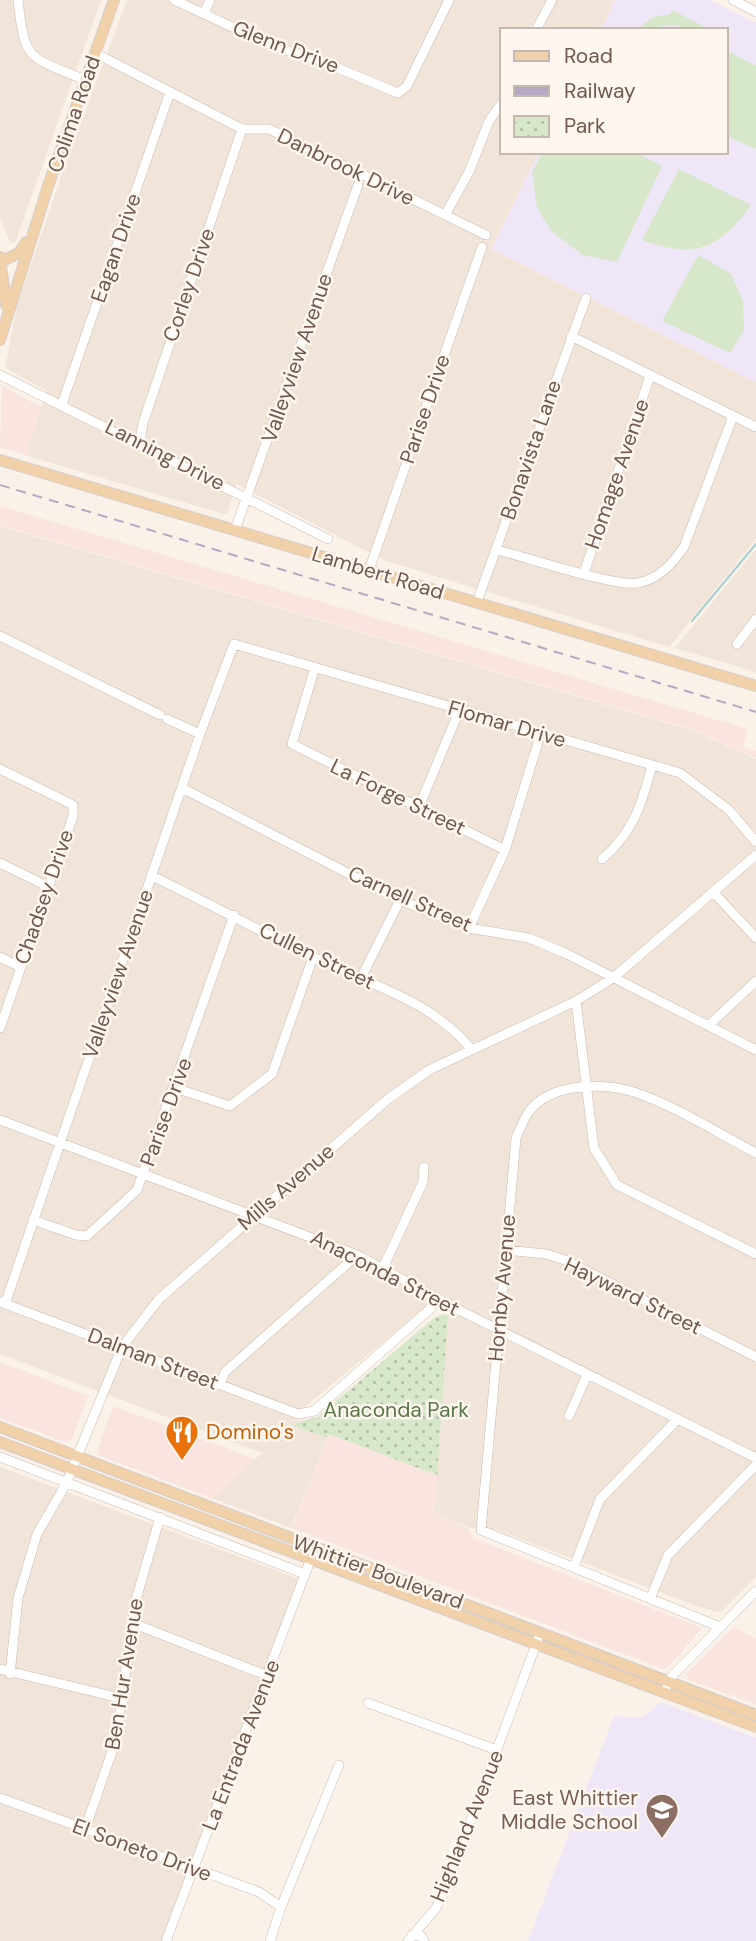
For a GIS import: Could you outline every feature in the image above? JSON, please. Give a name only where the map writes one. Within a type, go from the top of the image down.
[{"type":"main road","name":"Colima Road","points":[[6,315],[114,0]]},
{"type":"main road","points":[[0,340],[6,315],[0,260],[19,253],[35,228]]},
{"type":"main road","name":"Lambert Road","points":[[0,460],[756,686]]},
{"type":"main road","name":"Whittier Boulevard","points":[[0,1427],[536,1644],[756,1715]]},
{"type":"main road","name":"Whittier Boulevard","points":[[0,1442],[312,1554],[541,1632],[756,1727]]},
{"type":"street","points":[[19,0],[26,48],[38,60],[85,80]]},
{"type":"street","name":"Glenn Drive","points":[[174,0],[275,47],[316,59],[398,93],[407,86],[449,0]]},
{"type":"street","points":[[204,13],[211,0]]},
{"type":"street","points":[[537,28],[552,0]]},
{"type":"street","points":[[733,0],[756,12]]},
{"type":"street","name":"Danbrook Drive","points":[[95,53],[242,129],[269,129],[445,215]]},
{"type":"street","name":"Eagan Drive","points":[[62,404],[170,92]]},
{"type":"street","points":[[486,235],[445,215],[468,172],[489,121],[500,106]]},
{"type":"street","name":"Corley Drive","points":[[140,442],[143,423],[242,129]]},
{"type":"street","name":"Valleyview Avenue","points":[[235,530],[358,185]]},
{"type":"street","name":"Parise Drive","points":[[369,570],[482,247]]},
{"type":"street","name":"Bonavista Lane","points":[[477,602],[586,299]]},
{"type":"street","points":[[571,336],[756,426]]},
{"type":"street","name":"Lanning Drive","points":[[0,375],[140,442],[328,539]]},
{"type":"street","name":"Homage Avenue","points":[[584,573],[650,376]]},
{"type":"street","points":[[497,550],[616,583],[638,583],[654,577],[671,566],[684,547],[733,416]]},
{"type":"street","points":[[737,644],[756,619]]},
{"type":"street","points":[[0,636],[200,734]]},
{"type":"street","name":"Valleyview Avenue","points":[[2,1303],[200,734],[234,644]]},
{"type":"street","name":"Flomar Drive","points":[[234,644],[680,773],[701,786],[729,810],[756,842]]},
{"type":"street","name":"La Forge Street","points":[[315,667],[292,744],[505,850]]},
{"type":"street","points":[[419,807],[459,710]]},
{"type":"street","points":[[469,928],[505,850],[541,733]]},
{"type":"street","points":[[601,859],[611,851],[640,810],[652,765]]},
{"type":"street","name":"Chadsey Drive","points":[[0,769],[73,805],[72,816],[0,1028]]},
{"type":"street","name":"Carnell Street","points":[[182,788],[400,900],[469,928],[529,938],[756,1050]]},
{"type":"street","name":"Mills Avenue","points":[[10,1674],[13,1625],[24,1573],[37,1534],[66,1484],[122,1347],[159,1299],[388,1099],[429,1070],[576,1001],[613,978],[714,894],[756,855]]},
{"type":"street","points":[[0,863],[47,886]]},
{"type":"street","name":"Cullen Street","points":[[152,876],[313,957],[362,976],[454,1028],[471,1049]]},
{"type":"street","points":[[714,894],[756,939]]},
{"type":"street","points":[[362,976],[400,900]]},
{"type":"street","name":"Parise Drive","points":[[33,1220],[76,1236],[87,1236],[137,1190],[234,915]]},
{"type":"street","points":[[0,957],[20,967]]},
{"type":"street","points":[[175,1088],[230,1106],[272,1074],[313,957]]},
{"type":"street","points":[[708,1026],[756,981]]},
{"type":"street","points":[[576,1001],[594,1148],[617,1185],[756,1254]]},
{"type":"street","points":[[586,1088],[616,1088],[636,1093],[756,1153]]},
{"type":"street","name":"Hornby Avenue","points":[[574,1567],[481,1530],[516,1138],[528,1112],[548,1096],[586,1088]]},
{"type":"street","name":"Anaconda Street","points":[[0,1120],[145,1172],[357,1255],[437,1299],[756,1458]]},
{"type":"street","points":[[382,1270],[423,1182],[424,1167]]},
{"type":"street","name":"Hayward Street","points":[[506,1250],[546,1254],[565,1260],[756,1357]]},
{"type":"street","points":[[220,1385],[225,1372],[357,1255]]},
{"type":"street","name":"Dalman Street","points":[[2,1303],[298,1414],[306,1414],[314,1411],[429,1310],[437,1299]]},
{"type":"street","points":[[569,1416],[587,1375]]},
{"type":"street","points":[[677,1420],[600,1499],[574,1567],[720,1627]]},
{"type":"street","name":"Whittier Boulevard","points":[[0,1457],[305,1574]]},
{"type":"street","points":[[651,1597],[668,1555],[756,1465]]},
{"type":"street","name":"Ben Hur Avenue","points":[[85,1829],[116,1740],[139,1582],[160,1517]]},
{"type":"street","name":"La Entrada Avenue","points":[[166,1941],[312,1554]]},
{"type":"street","points":[[667,1686],[720,1627],[755,1594]]},
{"type":"street","points":[[132,1623],[268,1676]]},
{"type":"street","name":"Highland Avenue","points":[[410,1938],[436,1908],[444,1892],[541,1632]]},
{"type":"street","points":[[0,1669],[10,1674],[124,1699]]},
{"type":"street","points":[[368,1703],[497,1751]]},
{"type":"street","points":[[270,1941],[281,1907],[339,1765]]},
{"type":"street","name":"El Soneto Drive","points":[[0,1798],[259,1892],[281,1907]]},
{"type":"street","name":"Highland Avenue","points":[[410,1938],[421,1936],[424,1941]]},
{"type":"shaded area","points":[[0,0],[101,0],[15,243],[9,241],[0,217]]},
{"type":"shaded area","points":[[127,0],[615,0],[602,28],[500,28],[500,154],[538,154],[491,249],[756,382],[756,539],[669,647],[386,561],[236,484],[227,515],[25,455],[47,391],[5,368],[17,306],[63,171]]},
{"type":"shaded area","points":[[615,0],[711,0],[756,23],[756,382],[491,249],[538,154],[728,154],[728,28],[602,28]]},
{"type":"shaded area","points":[[2,386],[41,407],[25,455],[0,447]]},
{"type":"shaded area","points":[[0,506],[748,729],[743,747],[756,751],[756,758],[694,730],[0,525]]},
{"type":"shaded area","points":[[0,526],[694,731],[756,759],[756,1577],[723,1610],[718,1612],[696,1606],[495,1529],[470,1528],[434,1513],[448,1315],[452,1300],[441,1294],[306,1406],[295,1426],[327,1438],[291,1528],[212,1498],[262,1453],[0,1354]]},
{"type":"shaded area","points":[[756,549],[756,672],[675,648]]},
{"type":"shaded area","points":[[0,1362],[88,1396],[72,1439],[65,1442],[0,1418]]},
{"type":"shaded area","points":[[113,1406],[255,1459],[211,1498],[100,1456],[97,1451]]},
{"type":"shaded area","points":[[329,1434],[437,1475],[433,1513],[469,1529],[473,1538],[702,1628],[668,1667],[663,1669],[292,1528]]},
{"type":"shaded area","points":[[0,1467],[299,1579],[162,1941],[0,1941]]},
{"type":"shaded area","points":[[734,1627],[756,1639],[756,1704],[688,1680],[687,1673]]},
{"type":"shaded area","name":"East Whittier Middle School","points":[[661,1702],[756,1738],[756,1941],[528,1941],[614,1716],[642,1718]]},
{"type":"green space","points":[[672,10],[707,28],[680,28],[674,25],[639,28],[653,17],[670,14]]},
{"type":"green space","points":[[728,51],[756,66],[756,149],[728,137]]},
{"type":"green space","points":[[542,154],[638,154],[662,166],[617,262],[583,255],[552,232],[537,208],[532,172]]},
{"type":"green space","points":[[679,169],[751,205],[727,232],[704,246],[677,249],[642,240]]},
{"type":"green space","points":[[698,255],[731,274],[743,301],[744,331],[730,353],[662,321]]},
{"type":"green space","name":"Anaconda Park","points":[[448,1315],[437,1475],[329,1434],[327,1438],[295,1426],[297,1422],[317,1417],[434,1318]]},
{"type":"waterway","points":[[692,621],[756,544]]},
{"type":"railway","points":[[0,485],[756,712]]},
{"type":"place","name":"Domino's","points":[[182,1462]]},
{"type":"place","name":"East Whittier Middle School","points":[[662,1840]]}]
